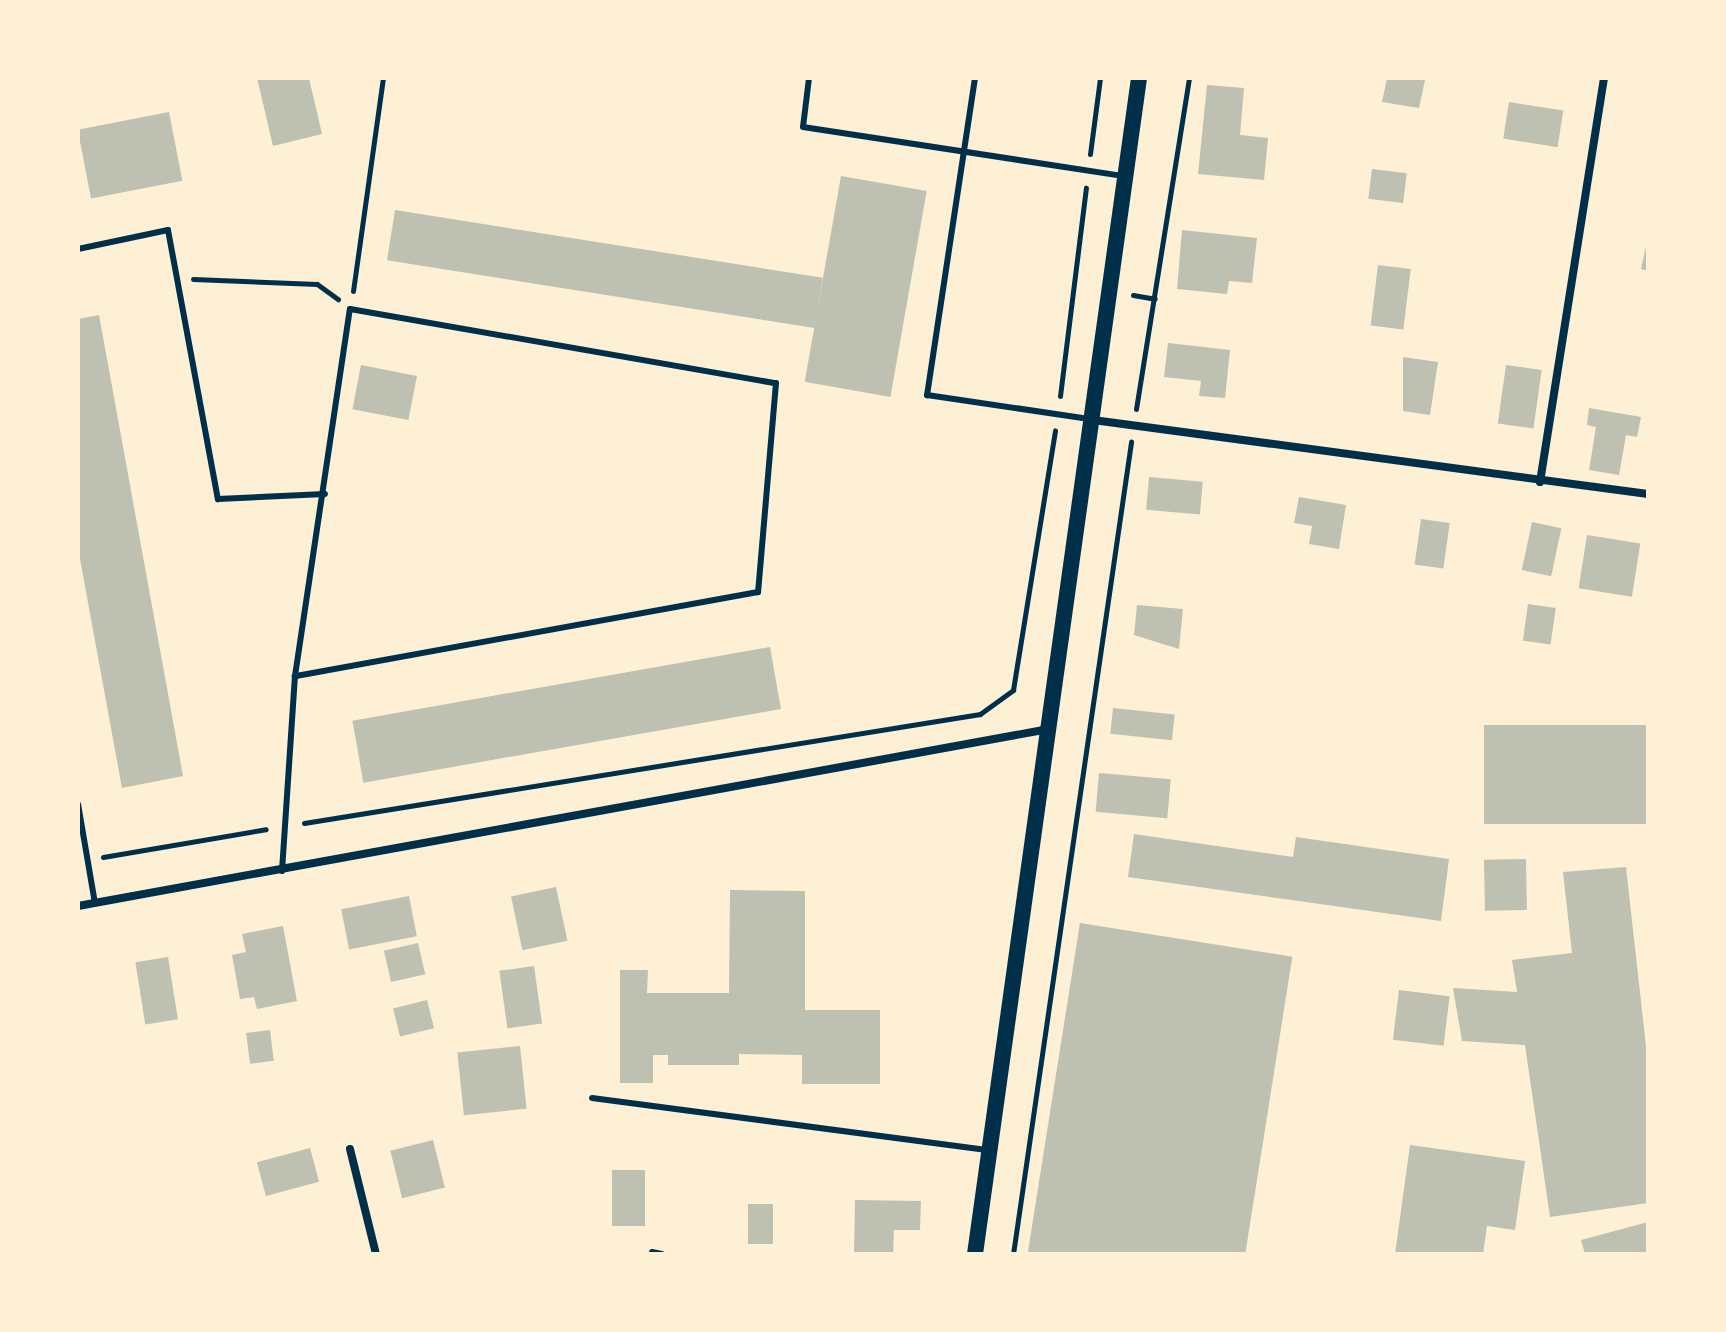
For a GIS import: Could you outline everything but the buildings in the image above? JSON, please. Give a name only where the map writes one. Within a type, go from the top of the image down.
[{"type":"main road","points":[[975,1254],[1054,729],[1139,78]]},
{"type":"street","points":[[1540,482],[1604,78]]},
{"type":"street","points":[[1093,420],[1648,494]]},
{"type":"street","points":[[78,906],[1054,729]]},
{"type":"street","points":[[350,1149],[376,1254]]},
{"type":"lane","points":[[809,78],[803,127],[964,157],[1124,176]]},
{"type":"lane","points":[[975,78],[927,395],[1093,420]]},
{"type":"lane","points":[[78,249],[168,230],[218,499],[325,494]]},
{"type":"lane","points":[[282,871],[295,676],[325,494],[350,309],[776,383],[758,592],[295,676]]},
{"type":"lane","points":[[78,804],[95,903]]},
{"type":"lane","points":[[592,1098],[992,1151]]},
{"type":"lane","points":[[652,1252],[662,1254]]},
{"type":"path","points":[[178,278],[317,284],[350,309],[383,78]]},
{"type":"path","points":[[87,860],[980,714],[1013,690],[1057,415],[1100,78]]},
{"type":"path","points":[[1013,1254],[1134,426],[1189,78]]}]
